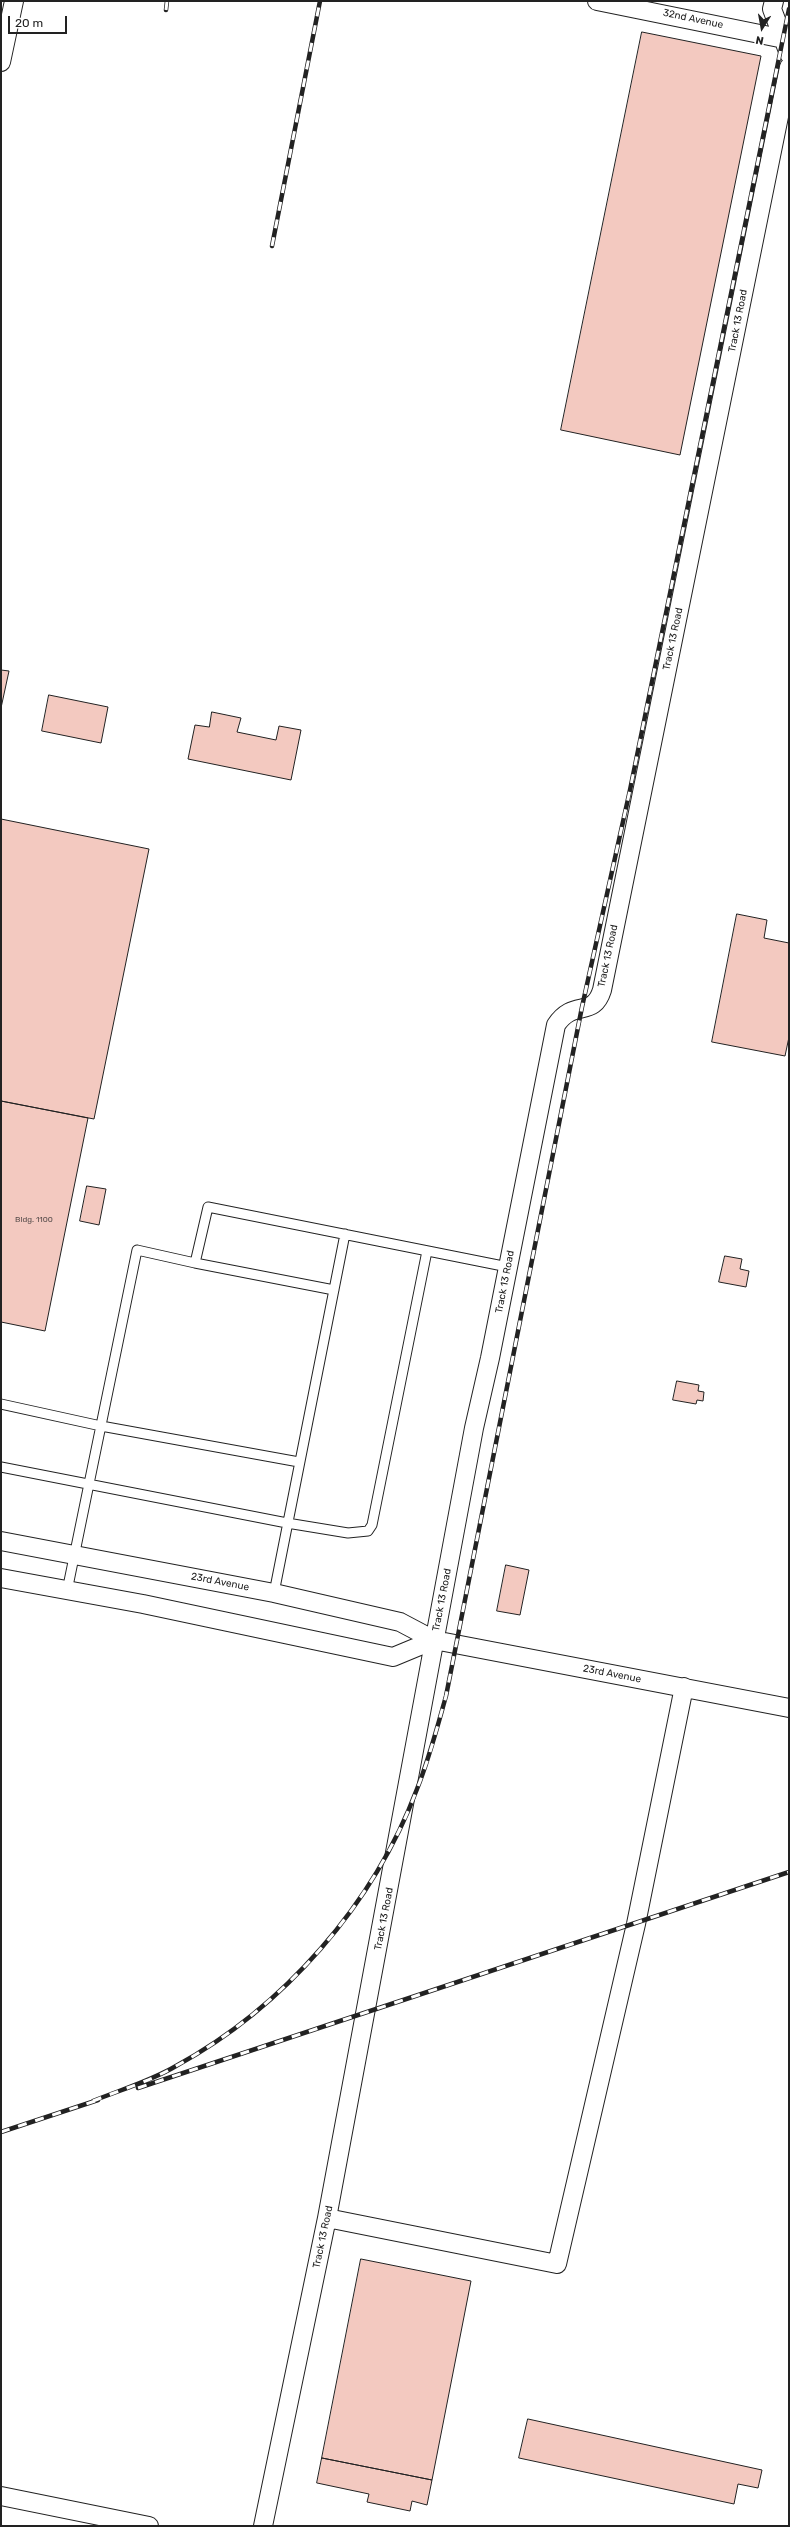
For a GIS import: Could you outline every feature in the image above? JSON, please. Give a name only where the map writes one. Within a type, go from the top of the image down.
[{"type":"street","points":[[1,62],[14,1]]},
{"type":"street","name":"32nd Avenue","points":[[597,1],[787,44]]},
{"type":"street","points":[[774,1],[772,9],[787,44]]},
{"type":"street","name":"Track 13 Road","points":[[263,2526],[327,2218],[403,1822],[434,1640],[474,1428],[508,1267],[556,1025],[562,1016],[572,1010],[590,1007],[598,1001],[602,990],[789,67]]},
{"type":"street","name":"23rd Avenue","points":[[1,1541],[274,1593],[400,1622],[434,1640],[789,1708]]},
{"type":"street","points":[[1,1578],[142,1604],[393,1657],[434,1640]]},
{"type":"street","points":[[327,2218],[557,2264],[636,1924],[684,1687]]},
{"type":"street","points":[[1,2496],[149,2526]]},
{"type":"lane","points":[[195,1263],[208,1207],[508,1267]]},
{"type":"lane","points":[[274,1593],[345,1234]]},
{"type":"lane","points":[[67,1591],[137,1250],[334,1290]]},
{"type":"lane","points":[[1,1467],[287,1523],[348,1533],[368,1531],[372,1525],[427,1251]]},
{"type":"lane","points":[[1,1404],[101,1426],[299,1462]]},
{"type":"building","points":[[642,32],[761,56],[680,455],[561,430]]},
{"type":"building","points":[[1,670],[9,671],[1,708]]},
{"type":"building","points":[[49,695],[108,707],[101,743],[42,731]]},
{"type":"building","points":[[212,712],[241,718],[237,732],[276,740],[279,726],[301,730],[291,780],[188,759],[195,725],[209,727]]},
{"type":"building","points":[[1,819],[149,849],[94,1119],[1,1101]]},
{"type":"building","points":[[737,914],[767,920],[764,938],[789,943],[789,1037],[785,1056],[712,1042]]},
{"type":"building","points":[[1,1101],[88,1118],[45,1331],[1,1322]]},
{"type":"building","points":[[87,1186],[106,1189],[99,1225],[80,1221]]},
{"type":"building","points":[[725,1256],[742,1259],[740,1269],[749,1271],[746,1287],[719,1282]]},
{"type":"building","points":[[677,1381],[699,1385],[698,1391],[704,1392],[703,1401],[697,1400],[696,1404],[673,1400]]},
{"type":"building","points":[[506,1565],[529,1570],[520,1615],[497,1611]]},
{"type":"building","points":[[361,2259],[471,2281],[432,2480],[322,2458]]},
{"type":"building","points":[[528,2419],[762,2470],[758,2488],[738,2484],[734,2504],[519,2458]]},
{"type":"building","points":[[322,2458],[432,2480],[427,2505],[412,2501],[410,2511],[367,2502],[369,2494],[317,2483]]},
{"type":"railway","points":[[166,10],[167,1]]},
{"type":"railway","points":[[272,246],[320,1]]},
{"type":"railway","points":[[93,2101],[146,2081],[176,2066],[216,2042],[253,2014],[288,1983],[321,1948],[350,1912],[376,1872],[399,1832],[417,1789],[433,1743],[446,1696],[582,1007],[630,790],[789,9]]},
{"type":"railway","points":[[138,2088],[789,1872]]},
{"type":"railway","points":[[1,2132],[98,2100]]}]
